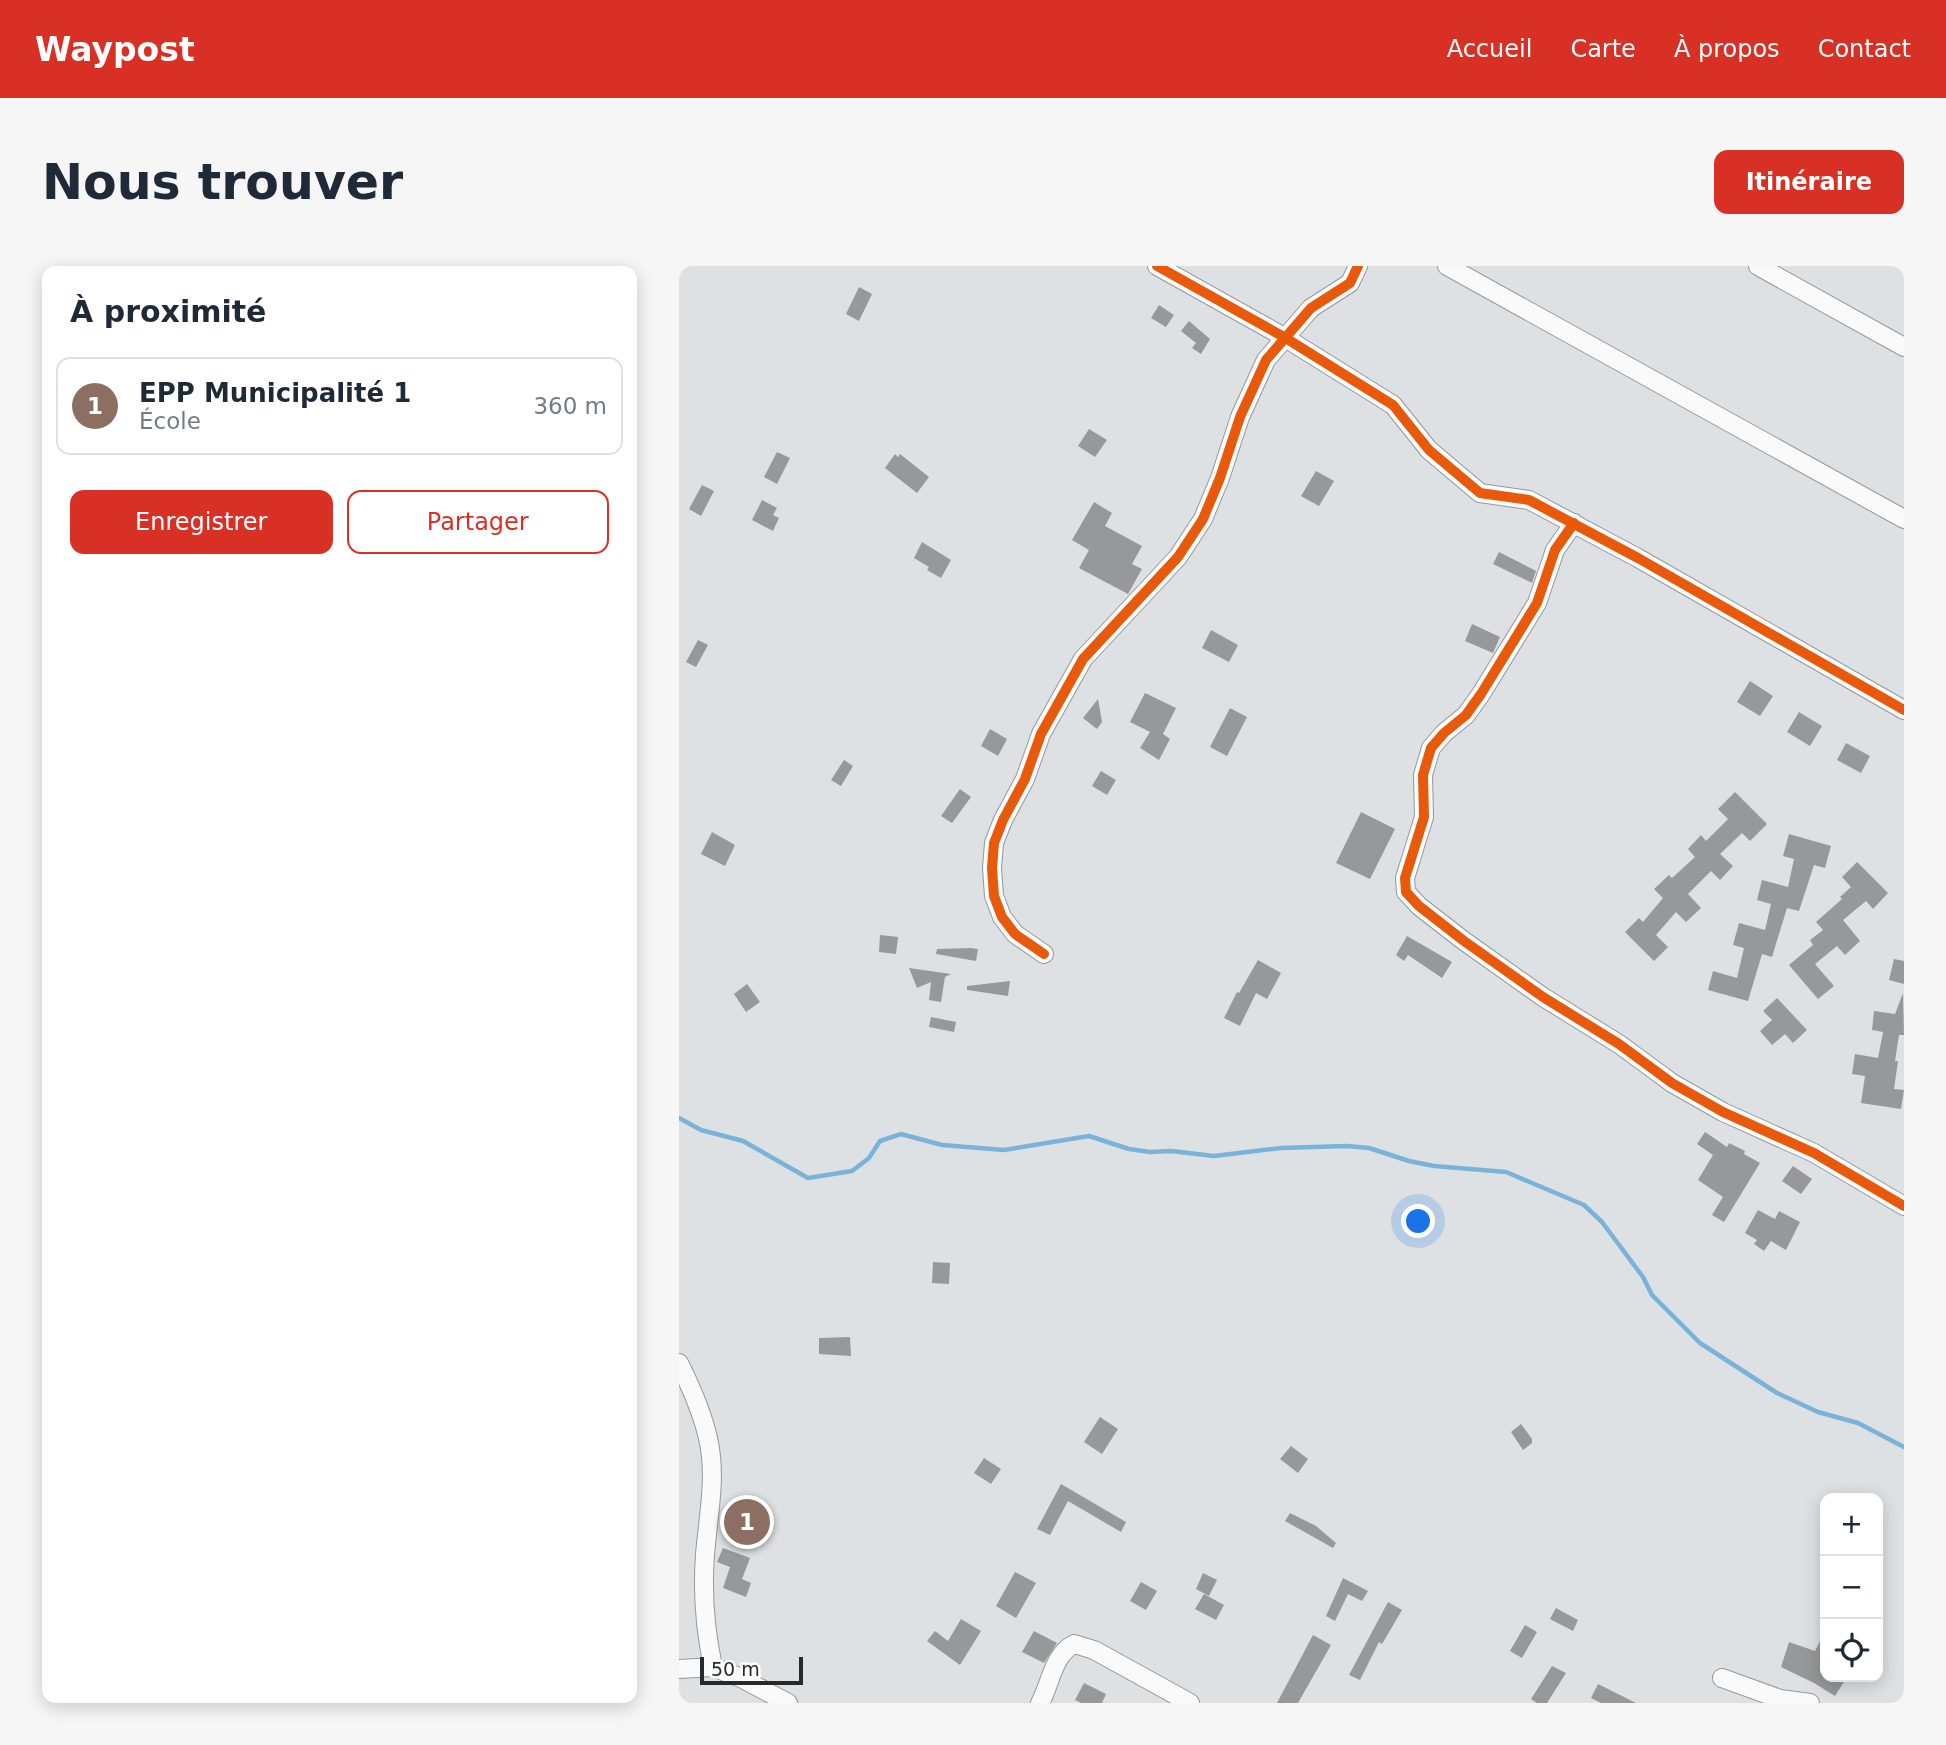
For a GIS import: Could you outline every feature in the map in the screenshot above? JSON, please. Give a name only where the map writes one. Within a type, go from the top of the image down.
[{"type":"street","points":[[1157,266],[1284,337],[1393,405],[1429,450],[1480,493],[1529,500],[1574,523],[1904,710]]},
{"type":"street","points":[[1044,954],[1015,934],[1002,917],[994,896],[992,868],[994,843],[1025,779],[1041,734],[1083,659],[1178,557],[1203,519],[1220,478],[1240,416],[1266,360],[1311,308],[1350,283],[1358,266]]},
{"type":"street","points":[[1447,266],[1904,519]]},
{"type":"street","points":[[1758,266],[1904,347]]},
{"type":"street","points":[[1574,523],[1555,550],[1537,603],[1482,694],[1466,715],[1431,748],[1423,775],[1424,817],[1405,878],[1406,892],[1419,906],[1464,941],[1543,997],[1619,1044],[1672,1083],[1723,1112],[1814,1153],[1904,1206]]},
{"type":"street","points":[[679,1363],[695,1397],[709,1439],[712,1480],[703,1590],[704,1628],[713,1667]]},
{"type":"street","points":[[1040,1703],[1059,1656],[1065,1648],[1074,1644],[1094,1650],[1190,1703]]},
{"type":"street","points":[[679,1669],[713,1667],[741,1678],[788,1703]]},
{"type":"street","points":[[1722,1678],[1780,1699],[1809,1703]]},
{"type":"building","points":[[859,287],[872,294],[859,321],[846,314]]},
{"type":"building","points":[[1159,305],[1174,315],[1166,327],[1151,318]]},
{"type":"building","points":[[1189,321],[1210,339],[1201,354],[1192,348],[1196,343],[1181,331]]},
{"type":"building","points":[[1089,429],[1107,440],[1095,457],[1078,446]]},
{"type":"building","points":[[777,452],[790,458],[777,484],[764,477]]},
{"type":"building","points":[[895,454],[898,457],[900,454],[929,477],[917,493],[885,468]]},
{"type":"building","points":[[1316,471],[1334,481],[1319,506],[1301,496]]},
{"type":"building","points":[[702,485],[714,491],[701,516],[689,509]]},
{"type":"building","points":[[762,500],[777,508],[773,515],[779,518],[773,531],[752,520]]},
{"type":"building","points":[[1094,502],[1112,513],[1105,526],[1142,546],[1132,564],[1142,569],[1128,594],[1079,568],[1089,550],[1072,540]]},
{"type":"building","points":[[922,542],[951,560],[941,578],[914,558]]},
{"type":"building","points":[[1499,552],[1536,571],[1532,583],[1493,564]]},
{"type":"building","points":[[1472,624],[1500,637],[1493,653],[1465,641]]},
{"type":"building","points":[[1211,630],[1238,645],[1229,662],[1202,648]]},
{"type":"building","points":[[698,640],[708,645],[696,667],[686,662]]},
{"type":"building","points":[[1750,681],[1773,696],[1760,716],[1737,702]]},
{"type":"building","points":[[1145,693],[1176,708],[1163,734],[1170,739],[1159,760],[1140,748],[1150,732],[1130,722]]},
{"type":"building","points":[[1098,699],[1102,722],[1097,729],[1083,718]]},
{"type":"building","points":[[1230,708],[1247,717],[1227,756],[1210,747]]},
{"type":"building","points":[[1799,712],[1822,726],[1810,746],[1787,732]]},
{"type":"building","points":[[990,729],[1007,739],[998,756],[981,746]]},
{"type":"building","points":[[1846,743],[1870,756],[1861,773],[1837,760]]},
{"type":"building","points":[[844,760],[853,766],[841,786],[831,780]]},
{"type":"building","points":[[1101,771],[1116,780],[1107,795],[1092,786]]},
{"type":"building","points":[[960,789],[971,797],[952,823],[941,816]]},
{"type":"building","points":[[1735,792],[1767,824],[1750,841],[1742,833],[1720,854],[1733,866],[1720,880],[1711,871],[1688,894],[1701,908],[1686,922],[1676,912],[1656,935],[1668,947],[1654,961],[1625,932],[1639,918],[1643,922],[1663,898],[1654,889],[1669,875],[1672,878],[1695,857],[1688,849],[1701,835],[1706,841],[1728,819],[1718,809]]},
{"type":"building","points":[[1361,812],[1395,829],[1370,879],[1336,863]]},
{"type":"building","points":[[712,832],[735,845],[725,866],[701,854]]},
{"type":"building","points":[[1789,834],[1831,846],[1825,868],[1814,865],[1799,911],[1787,908],[1772,957],[1762,954],[1748,1001],[1708,990],[1713,971],[1737,978],[1744,948],[1733,945],[1739,923],[1765,930],[1771,904],[1757,900],[1762,880],[1788,887],[1794,859],[1783,856]]},
{"type":"building","points":[[1857,862],[1888,893],[1873,909],[1866,901],[1843,920],[1860,941],[1845,955],[1837,946],[1815,964],[1834,986],[1818,999],[1789,965],[1813,945],[1810,940],[1823,930],[1816,922],[1842,899],[1840,897],[1851,887],[1842,877]]},
{"type":"building","points":[[880,935],[898,937],[896,954],[879,952]]},
{"type":"building","points":[[1407,936],[1452,962],[1442,978],[1408,955],[1404,961],[1396,955]]},
{"type":"building","points":[[937,949],[978,949],[976,961],[936,954]]},
{"type":"building","points":[[1894,959],[1904,961],[1904,984],[1889,980]]},
{"type":"building","points":[[1258,960],[1281,973],[1267,999],[1256,993],[1240,1026],[1224,1018]]},
{"type":"building","points":[[909,968],[951,974],[945,977],[941,1002],[929,1000],[931,982],[917,988]]},
{"type":"building","points":[[1010,981],[1008,996],[967,990],[967,986]]},
{"type":"building","points":[[747,984],[760,1002],[746,1012],[734,994]]},
{"type":"building","points":[[1903,993],[1904,1035],[1899,1035],[1894,1089],[1904,1090],[1901,1109],[1861,1103],[1865,1076],[1852,1074],[1855,1054],[1878,1058],[1883,1032],[1872,1030],[1874,1011],[1895,1014]]},
{"type":"building","points":[[1777,998],[1807,1030],[1793,1043],[1785,1034],[1772,1045],[1760,1031],[1772,1020],[1763,1011]]},
{"type":"building","points":[[931,1017],[956,1022],[954,1032],[929,1027]]},
{"type":"building","points":[[1705,1132],[1727,1147],[1729,1143],[1745,1151],[1744,1154],[1760,1163],[1724,1222],[1712,1215],[1723,1197],[1698,1180],[1713,1155],[1697,1144]]},
{"type":"building","points":[[1793,1166],[1812,1179],[1801,1194],[1782,1181]]},
{"type":"building","points":[[1758,1210],[1775,1219],[1779,1211],[1800,1222],[1786,1250],[1771,1241],[1764,1251],[1754,1244],[1757,1240],[1745,1233]]},
{"type":"building","points":[[933,1262],[950,1263],[949,1284],[932,1283]]},
{"type":"building","points":[[850,1337],[851,1356],[819,1354],[819,1338]]},
{"type":"building","points":[[1100,1417],[1118,1429],[1102,1454],[1084,1442]]},
{"type":"building","points":[[1521,1424],[1532,1439],[1532,1443],[1523,1450],[1511,1432]]},
{"type":"building","points":[[1291,1446],[1308,1459],[1298,1473],[1280,1459]]},
{"type":"building","points":[[984,1458],[1001,1469],[991,1484],[974,1473]]},
{"type":"building","points":[[1061,1484],[1126,1522],[1121,1532],[1068,1501],[1050,1535],[1037,1529]]},
{"type":"building","points":[[1290,1513],[1316,1526],[1336,1543],[1333,1548],[1285,1521]]},
{"type":"building","points":[[723,1548],[750,1558],[742,1579],[751,1583],[746,1597],[723,1588],[730,1567],[717,1562]]},
{"type":"building","points":[[1015,1572],[1036,1583],[1016,1618],[996,1606]]},
{"type":"building","points":[[1203,1573],[1217,1580],[1209,1596],[1196,1589]]},
{"type":"building","points":[[1343,1578],[1368,1591],[1362,1601],[1348,1594],[1335,1621],[1326,1616]]},
{"type":"building","points":[[1141,1582],[1157,1591],[1146,1610],[1130,1601]]},
{"type":"building","points":[[1204,1594],[1224,1605],[1216,1620],[1195,1609]]},
{"type":"building","points":[[1388,1602],[1402,1610],[1382,1644],[1379,1642],[1360,1680],[1349,1675]]},
{"type":"building","points":[[1556,1608],[1578,1620],[1573,1631],[1550,1619]]},
{"type":"building","points":[[961,1619],[981,1631],[960,1665],[927,1641],[935,1631],[948,1641]]},
{"type":"building","points":[[1525,1625],[1537,1632],[1522,1658],[1510,1651]]},
{"type":"building","points":[[1034,1631],[1057,1643],[1044,1663],[1022,1652]]},
{"type":"building","points":[[1313,1635],[1331,1645],[1298,1703],[1277,1703]]},
{"type":"building","points":[[1820,1641],[1820,1682],[1844,1682],[1835,1696],[1781,1667],[1789,1642],[1815,1651]]},
{"type":"building","points":[[1552,1666],[1566,1673],[1547,1703],[1537,1703],[1531,1699]]},
{"type":"building","points":[[1084,1683],[1106,1694],[1102,1703],[1081,1703],[1075,1700]]},
{"type":"building","points":[[1598,1684],[1636,1703],[1601,1703],[1591,1698]]},
{"type":"waterway","points":[[679,1118],[701,1130],[743,1141],[808,1178],[852,1171],[869,1158],[880,1141],[901,1134],[942,1145],[1004,1150],[1089,1136],[1129,1149],[1214,1156],[1281,1148],[1347,1146],[1369,1148],[1434,1166],[1506,1172],[1584,1205],[1602,1222],[1643,1277],[1652,1295],[1700,1343],[1777,1393],[1818,1412],[1858,1423],[1904,1447]]},
{"type":"cycle path","points":[[1157,266],[1284,337],[1393,405],[1429,450],[1480,493],[1529,500],[1638,558],[1904,710]]},
{"type":"cycle path","points":[[1044,954],[1015,934],[1002,917],[994,896],[992,868],[994,843],[1025,779],[1041,734],[1083,659],[1178,557],[1203,519],[1240,417],[1266,360],[1311,308],[1350,283],[1358,266]]},
{"type":"cycle path","points":[[1574,523],[1555,550],[1537,603],[1481,694],[1466,715],[1431,748],[1423,775],[1424,817],[1405,878],[1406,892],[1419,906],[1464,941],[1543,997],[1619,1044],[1672,1083],[1723,1112],[1814,1153],[1904,1206]]},
{"type":"place","name":"EPP Municipalité 1","points":[[747,1522]]}]
